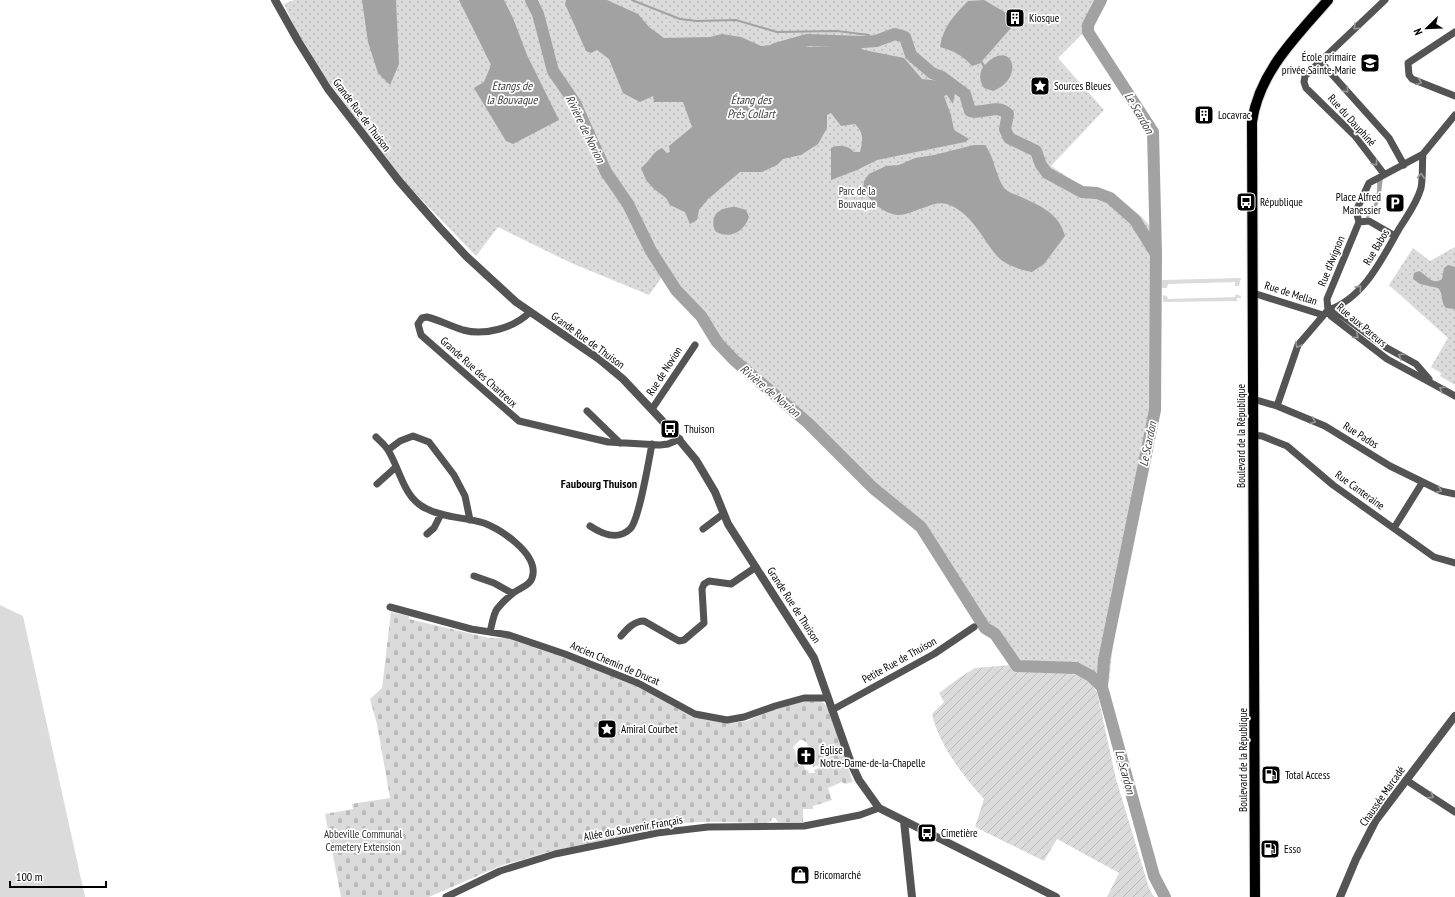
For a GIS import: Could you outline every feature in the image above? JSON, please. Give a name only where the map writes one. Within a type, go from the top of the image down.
[{"type":"main road","name":"Boulevard de la République","points":[[1256,897],[1247,119],[1255,87],[1266,65],[1322,0]]},
{"type":"main road","name":"Boulevard de la République","points":[[1256,897],[1251,134],[1254,112],[1260,89],[1270,71],[1328,0]]},
{"type":"street","name":"Grande Rue de Thuison","points":[[275,0],[298,41],[328,89],[399,181],[466,256],[502,290],[530,312],[599,360],[623,379],[680,439],[702,470],[715,492],[723,514],[814,658],[851,763],[859,780],[879,808],[1042,894],[1056,897]]},
{"type":"street","points":[[1384,0],[1320,61],[1389,138],[1404,165]]},
{"type":"street","points":[[1454,96],[1412,79],[1409,75],[1408,62],[1455,32]]},
{"type":"street","name":"Rue du Dauphiné","points":[[1320,61],[1305,76],[1304,82],[1306,88],[1355,136],[1384,174]]},
{"type":"street","points":[[1395,236],[1369,221],[1359,222],[1356,211],[1368,183],[1423,154],[1455,115]]},
{"type":"street","name":"Rue Babos","points":[[1325,313],[1337,307],[1354,294],[1370,276],[1395,236],[1414,204],[1421,188],[1423,154]]},
{"type":"street","name":"Rue d'Avignon","points":[[1325,313],[1328,299],[1359,222]]},
{"type":"street","name":"Rue de Mellan","points":[[1253,293],[1325,313]]},
{"type":"street","name":"Grande Rue des Chartreux","points":[[530,312],[522,320],[495,330],[476,332],[463,330],[427,317],[422,318],[418,324],[421,335],[519,421],[608,442],[668,444],[680,439]]},
{"type":"street","points":[[1277,406],[1298,345],[1325,313]]},
{"type":"street","name":"Rue aux Pareurs","points":[[1325,313],[1331,316],[1374,350],[1455,396]]},
{"type":"street","name":"Rue de Novion","points":[[652,409],[695,345]]},
{"type":"street","name":"Rue Pados","points":[[1253,399],[1277,406],[1325,426],[1346,440],[1422,483],[1441,491],[1455,494]]},
{"type":"street","points":[[588,411],[620,443]]},
{"type":"street","name":"Rue Canteraine","points":[[1253,435],[1262,436],[1287,446],[1333,485],[1438,560],[1455,563]]},
{"type":"street","points":[[388,450],[400,441],[413,436],[429,442],[454,475],[465,496],[470,520]]},
{"type":"street","points":[[376,437],[388,450],[401,480],[414,499],[424,508],[441,514],[485,524],[511,539],[528,553],[533,563],[534,575],[529,584],[512,593],[496,610],[490,632]]},
{"type":"street","points":[[590,526],[604,536],[620,535],[631,529],[637,513],[652,444]]},
{"type":"street","points":[[377,484],[396,467]]},
{"type":"street","points":[[1394,528],[1422,483]]},
{"type":"street","points":[[427,534],[434,528],[441,514]]},
{"type":"street","points":[[703,529],[723,514]]},
{"type":"street","points":[[621,636],[627,628],[639,621],[644,621],[679,641],[684,640],[704,623],[702,589],[704,584],[709,581],[731,584],[756,567]]},
{"type":"street","points":[[474,576],[494,583],[512,593]]},
{"type":"street","name":"Ancien Chemin de Drucat","points":[[390,608],[490,632],[509,635],[598,665],[638,683],[695,714],[711,718],[727,720],[744,718],[775,706],[804,698],[828,698]]},
{"type":"street","name":"Petite Rue de Thuison","points":[[832,710],[934,654],[974,627]]},
{"type":"street","name":"Chaussée Marcadé","points":[[1340,897],[1356,859],[1376,820],[1455,716]]},
{"type":"street","points":[[1406,780],[1455,812]]},
{"type":"street","name":"Allée du Souvenir Français","points":[[446,897],[500,871],[548,856],[657,832],[708,827],[804,826],[854,817],[879,808]]},
{"type":"street","points":[[904,821],[912,897]]},
{"type":"green space","name":"Parc de la Bouvaque","points":[[294,0],[1099,0],[1082,34],[1058,58],[1104,110],[1051,166],[1081,186],[1112,192],[1142,217],[1161,238],[1159,304],[1161,352],[1159,413],[1114,635],[1109,682],[1077,665],[1016,660],[998,632],[989,624],[981,628],[918,529],[872,490],[806,425],[732,361],[715,342],[700,318],[662,277],[649,295],[569,262],[498,227],[476,256],[397,174],[306,51],[284,4]]},
{"type":"green space","points":[[1455,247],[1455,385],[1440,376],[1441,373],[1431,367],[1448,338],[1389,285],[1413,248],[1430,261]]},
{"type":"green space","points":[[1241,278],[1239,286],[1235,286],[1235,282],[1168,284],[1167,288],[1162,288],[1162,280]]},
{"type":"green space","points":[[1236,294],[1241,296],[1241,298],[1237,298],[1237,301],[1163,302],[1163,295],[1167,296],[1168,299],[1235,297]]},
{"type":"green space","points":[[0,605],[23,616],[85,897],[0,897]]},
{"type":"green space","name":"Abbeville Communal Cemetery Extension","points":[[391,612],[409,616],[409,619],[489,638],[510,638],[605,668],[688,713],[729,723],[747,721],[769,711],[801,701],[821,701],[827,706],[853,782],[845,784],[842,782],[828,788],[832,800],[813,806],[813,809],[803,809],[803,822],[778,822],[775,818],[772,818],[771,821],[766,823],[705,822],[675,824],[645,832],[548,852],[500,866],[429,897],[341,897],[325,814],[353,809],[352,804],[390,798],[377,724],[370,699],[382,688]],"holes":[[[800,740],[807,743],[813,767],[820,765],[819,768],[814,770],[815,773],[808,773],[809,771],[805,769],[802,756],[797,757],[793,747]]]},
{"type":"green space","points":[[1011,665],[1027,671],[1068,672],[1088,680],[1097,692],[1116,779],[1149,888],[1154,897],[1107,897],[1119,873],[1057,839],[1044,861],[975,827],[984,799],[953,760],[940,737],[932,714],[944,702],[939,693],[975,668]]},
{"type":"water","points":[[362,0],[396,0],[399,64],[390,85],[378,73],[368,42]]},
{"type":"water","name":"Etangs de la Bouvaque","points":[[459,0],[504,0],[513,18],[527,55],[559,120],[513,144],[506,141],[474,88],[484,82],[491,65]]},
{"type":"water","name":"Étang des Prés Collart","points":[[566,0],[607,0],[638,14],[649,27],[664,38],[710,37],[722,34],[741,37],[761,46],[780,44],[810,47],[858,46],[864,50],[904,58],[922,79],[940,81],[955,92],[953,104],[947,95],[944,96],[951,115],[954,130],[969,139],[965,142],[877,160],[831,180],[831,148],[843,146],[854,152],[860,152],[862,140],[860,130],[855,124],[841,126],[831,113],[827,115],[827,128],[818,144],[801,155],[783,159],[777,165],[762,172],[740,172],[708,199],[699,210],[697,220],[690,224],[685,212],[670,205],[666,198],[654,189],[646,180],[641,168],[653,154],[662,148],[667,153],[670,152],[669,146],[692,127],[683,102],[654,102],[653,96],[640,102],[623,93],[609,59],[597,50],[591,53],[586,51],[565,4]]},
{"type":"water","points":[[984,0],[1008,14],[1011,28],[982,61],[985,65],[994,58],[1002,55],[1008,57],[1012,62],[1010,77],[1003,85],[993,91],[984,88],[980,80],[983,67],[981,63],[972,66],[958,54],[940,47],[946,27],[963,6],[968,1]]},
{"type":"water","points":[[974,145],[985,145],[1005,189],[1047,210],[1058,221],[1062,228],[1065,236],[1044,264],[1032,272],[1013,267],[1000,259],[969,219],[963,213],[947,204],[939,203],[897,215],[887,212],[878,206],[863,191],[864,181],[869,174],[886,166],[899,165],[915,158]]},
{"type":"water","points":[[1383,178],[1380,201],[1368,218],[1366,217],[1372,209],[1375,200],[1377,181]]},
{"type":"water","points":[[736,207],[746,210],[749,217],[744,227],[735,233],[726,235],[715,231],[714,220],[717,213],[725,208]]},
{"type":"water","points":[[1448,265],[1455,267],[1455,309],[1446,308],[1444,306],[1440,290],[1438,288],[1420,284],[1413,279],[1414,273],[1419,271],[1432,281],[1438,281],[1442,279],[1444,268]]},
{"type":"waterway","name":"Rivière de Novion","points":[[531,0],[538,14],[553,71],[575,103],[606,172],[628,204],[651,251],[676,290],[701,316],[717,342],[734,360],[808,423],[873,488],[921,527],[985,628],[995,634],[1017,666],[1076,668],[1091,676],[1102,687]]},
{"type":"waterway","points":[[632,0],[680,19],[697,21],[736,20],[777,32],[837,31],[869,35]]},
{"type":"waterway","name":"Le Scardon","points":[[1101,0],[1088,25],[1088,32],[1153,132],[1156,254],[1155,410],[1104,660],[1102,687],[1154,876],[1165,897]]},
{"type":"waterway","points":[[775,49],[807,40],[863,42],[876,41],[895,34],[905,37],[911,55],[932,73],[942,77],[965,94],[970,111],[980,112],[999,109],[1008,114],[1005,129],[1009,138],[1036,151],[1041,165],[1047,173],[1082,192],[1097,193],[1110,198],[1135,220],[1156,254]]},
{"type":"place","name":"Kiosque","points":[[1015,18]]},
{"type":"place","name":"École primaire privée Sainte-Marie","points":[[1370,63]]},
{"type":"place","name":"Sources Bleues","points":[[1040,86]]},
{"type":"place","name":"Locavrac","points":[[1204,115]]},
{"type":"place","name":"République","points":[[1246,202]]},
{"type":"place","name":"Place Alfred Manessier","points":[[1395,203]]},
{"type":"place","name":"Thuison","points":[[670,429]]},
{"type":"place","name":"Amiral Courbet","points":[[607,729]]},
{"type":"place","name":"Église Notre-Dame-de-la-Chapelle","points":[[806,756]]},
{"type":"place","name":"Total Access","points":[[1271,775]]},
{"type":"place","name":"Cimetière","points":[[927,833]]},
{"type":"place","name":"Esso","points":[[1270,849]]},
{"type":"place","name":"Bricomarché","points":[[800,875]]},
{"type":"district","name":"Faubourg Thuison","points":[[599,484]]}]
